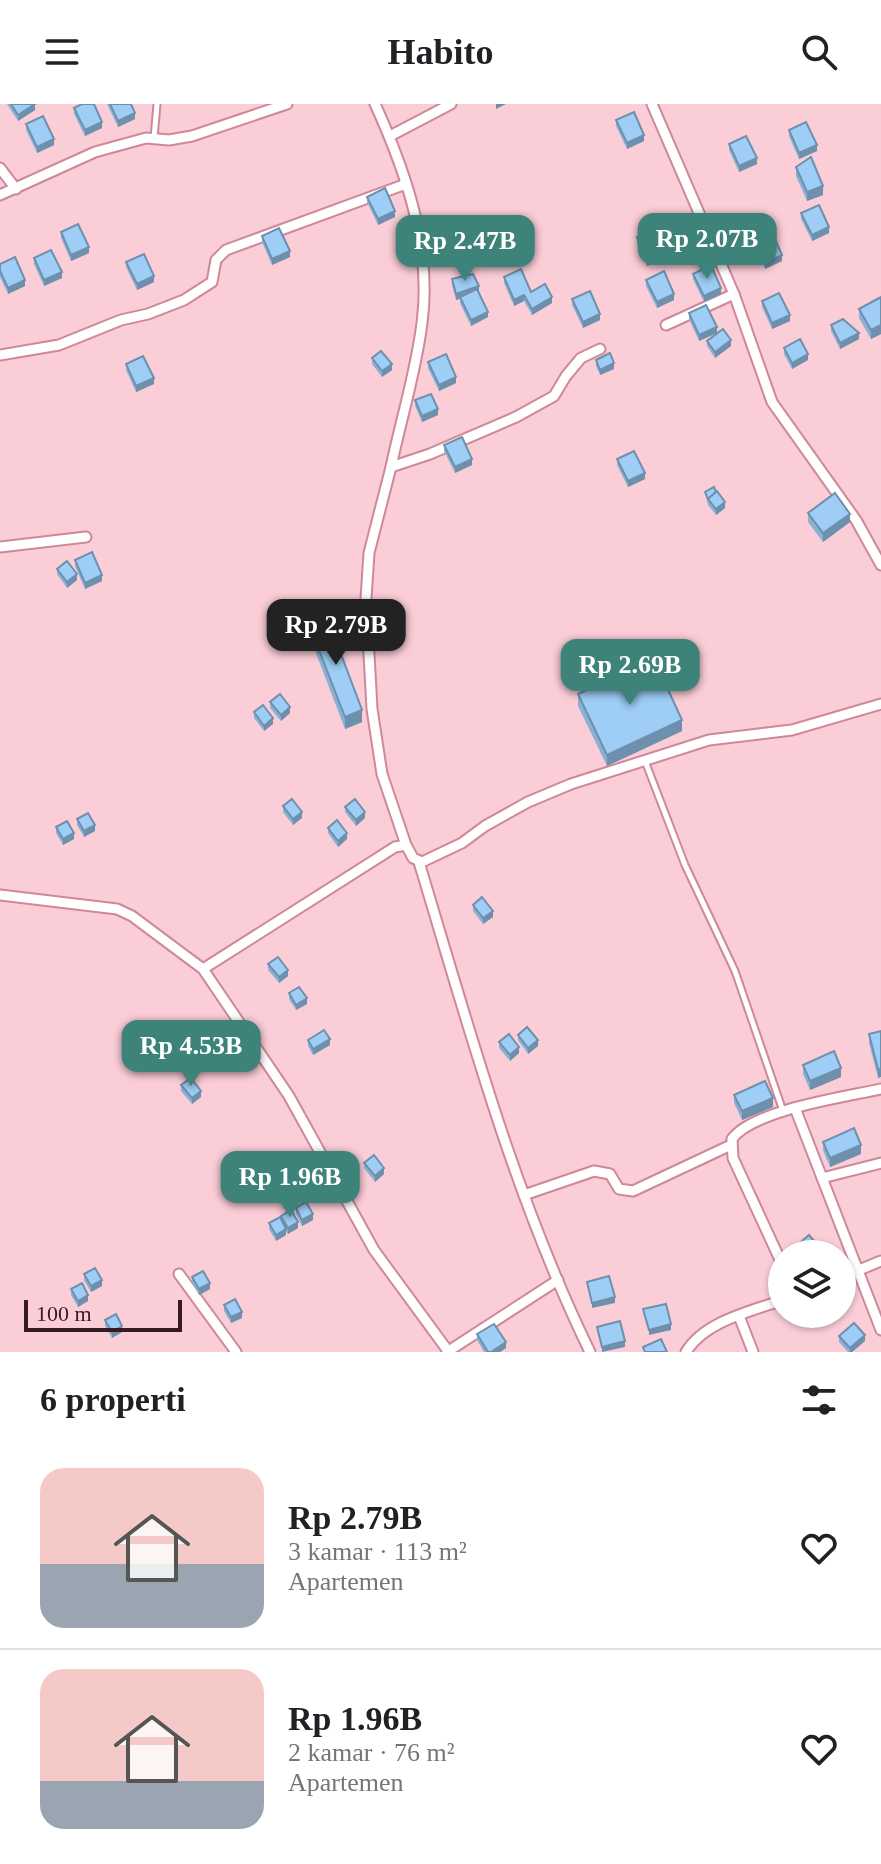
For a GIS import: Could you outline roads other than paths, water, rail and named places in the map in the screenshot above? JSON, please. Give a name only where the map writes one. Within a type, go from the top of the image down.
[{"type":"street","points":[[0,195],[95,152],[154,138],[169,140],[192,136],[287,104]]},
{"type":"street","points":[[375,104],[390,136],[417,218],[424,298],[411,384],[369,553],[366,599],[372,709],[382,774],[406,845],[419,862],[498,1123],[558,1280],[590,1352]]},
{"type":"street","points":[[390,136],[451,104]]},
{"type":"street","points":[[652,104],[734,294],[772,402],[856,520],[881,565]]},
{"type":"street","points":[[0,168],[16,189]]},
{"type":"street","points":[[0,355],[59,345],[121,320],[148,314],[184,300],[212,282],[216,260],[226,250],[406,184]]},
{"type":"street","points":[[666,325],[734,294]]},
{"type":"street","points":[[391,467],[430,454],[545,401],[561,387],[574,364],[600,349]]},
{"type":"street","points":[[0,547],[86,537]]},
{"type":"street","points":[[419,862],[462,843],[528,802],[571,784],[709,740],[792,730],[881,704]]},
{"type":"street","points":[[203,969],[395,847],[406,845]]},
{"type":"street","points":[[0,895],[117,909],[132,916],[203,969],[289,1096],[374,1250],[448,1352],[558,1280]]},
{"type":"street","points":[[771,1240],[733,1158],[731,1145],[735,1135],[744,1128],[795,1108],[881,1089]]},
{"type":"street","points":[[795,1108],[881,1330]]},
{"type":"street","points":[[524,1195],[594,1171],[610,1174],[619,1189],[633,1191],[731,1145]]},
{"type":"street","points":[[822,1178],[881,1163]]},
{"type":"street","points":[[858,1271],[881,1261]]},
{"type":"street","points":[[179,1274],[236,1352]]},
{"type":"street","points":[[686,1352],[702,1334],[768,1305]]},
{"type":"street","points":[[739,1316],[753,1352]]},
{"type":"lane","points":[[154,138],[157,104]]},
{"type":"lane","points":[[645,761],[680,853],[735,971],[783,1112]]}]
